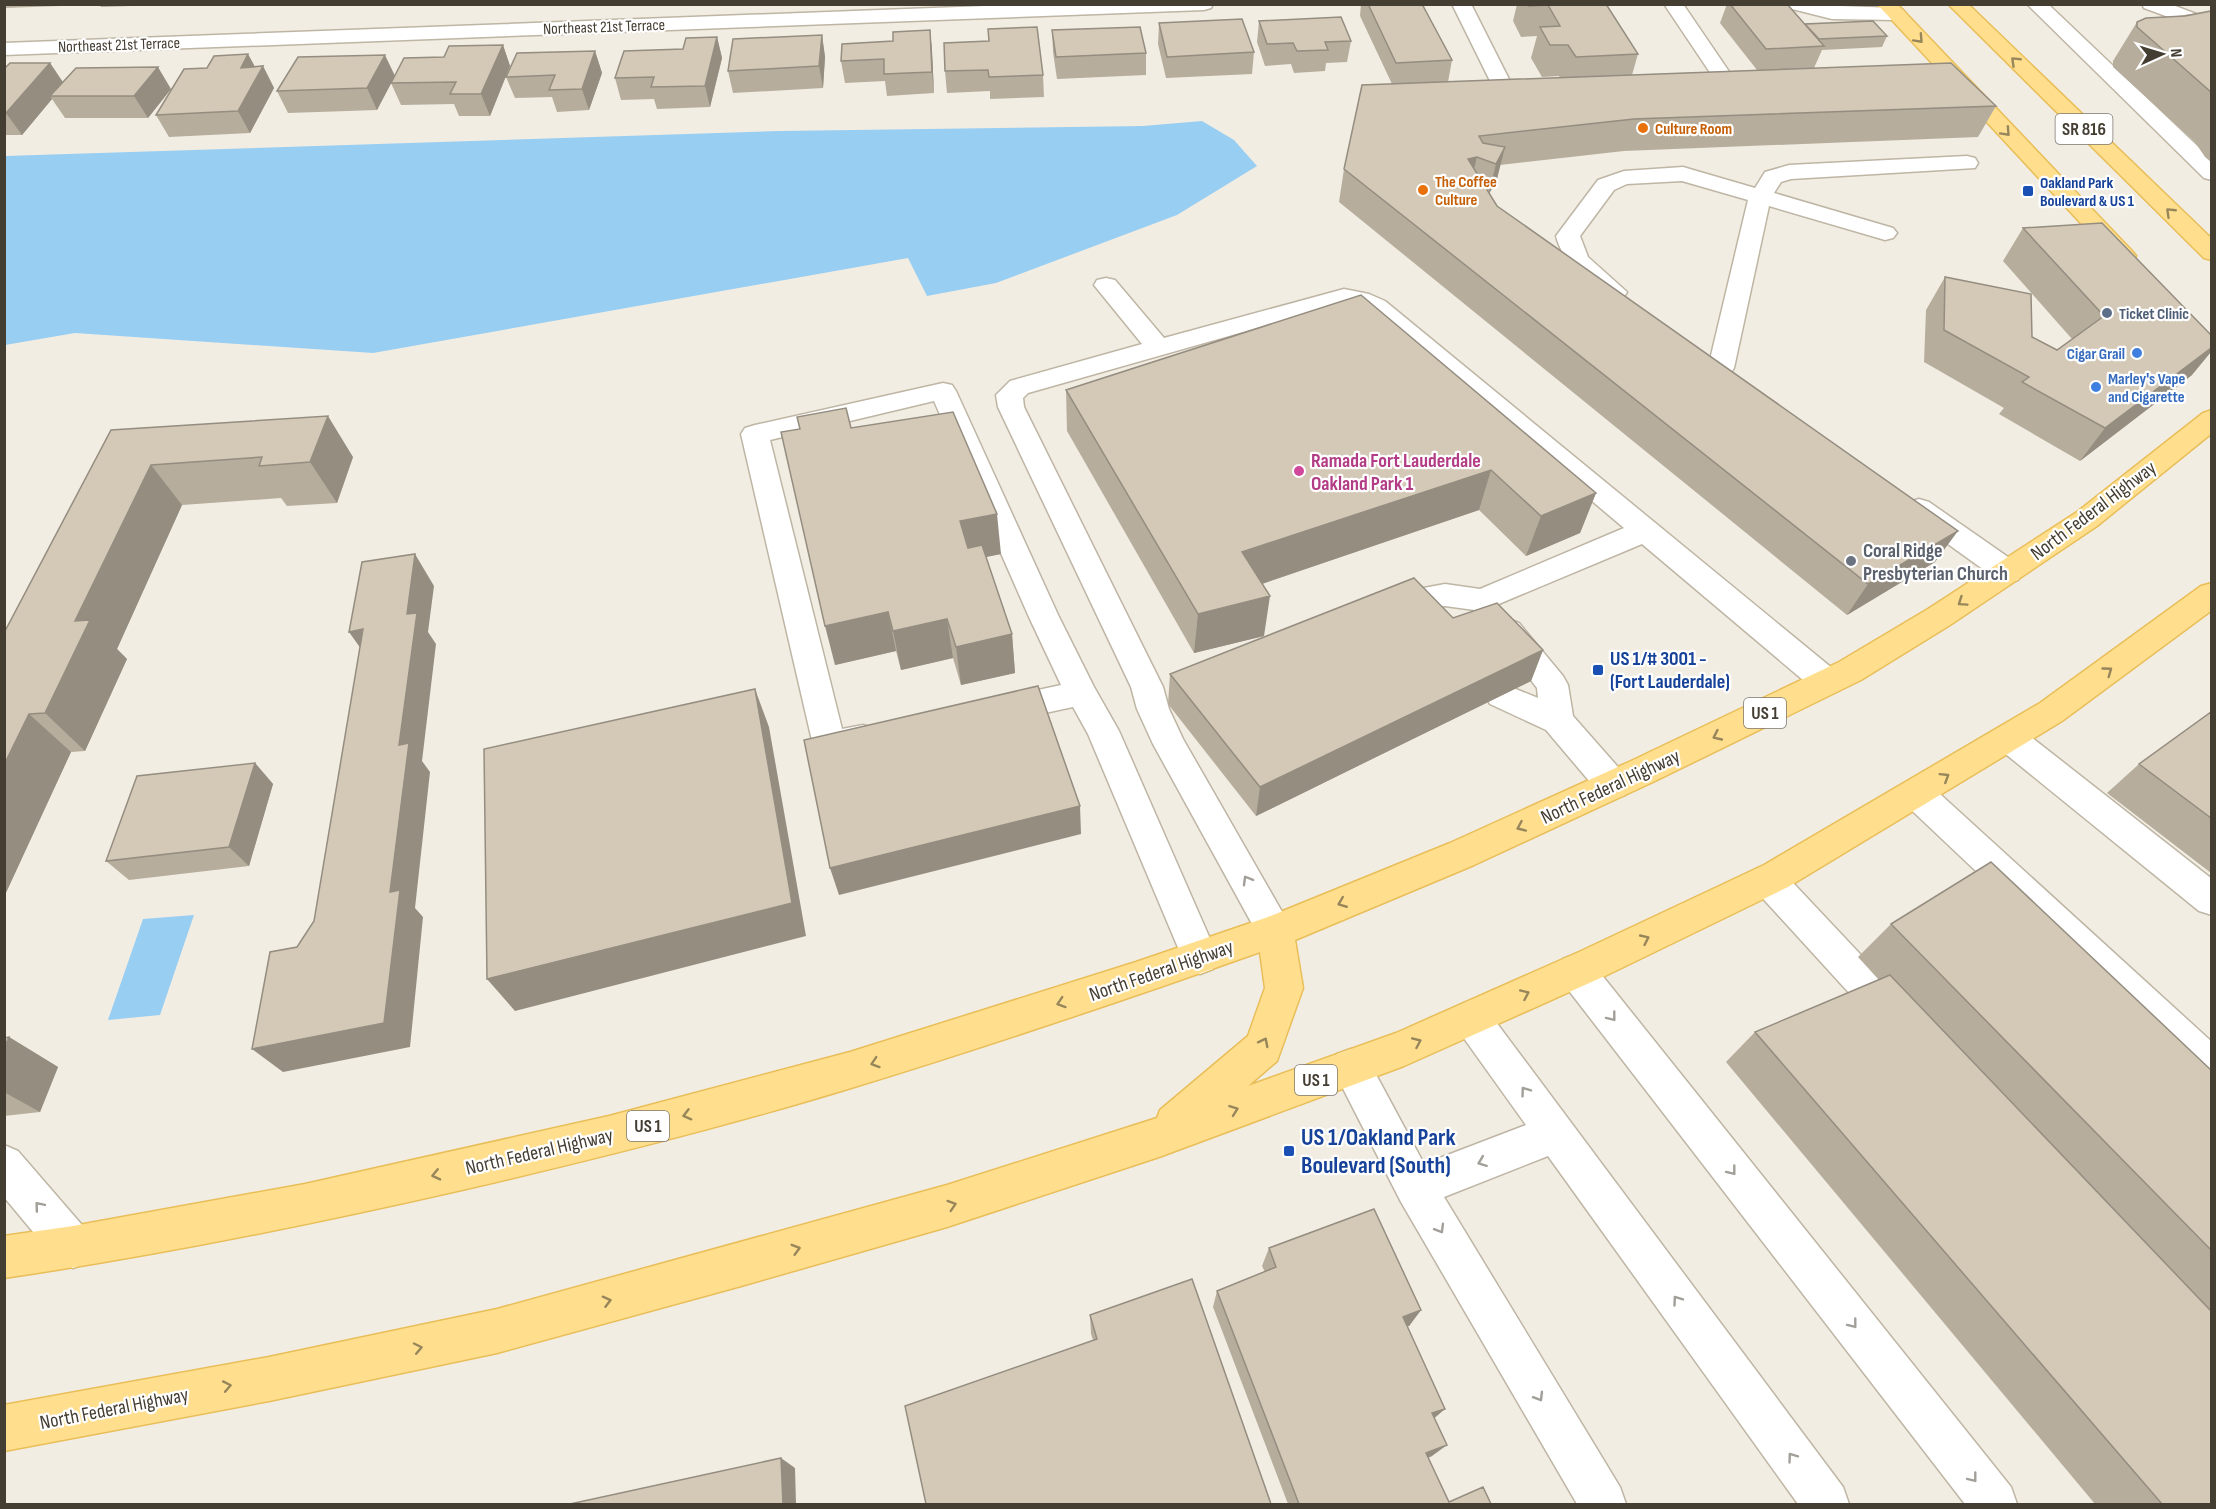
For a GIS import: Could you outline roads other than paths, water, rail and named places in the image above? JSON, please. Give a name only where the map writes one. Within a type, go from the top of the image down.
[{"type":"main road","name":"SR 816","points":[[1957,4],[2211,253]]},
{"type":"main road","name":"SR 816","points":[[1891,10],[2138,271]]},
{"type":"main road","name":"North Federal Highway","points":[[4,1257],[73,1247],[305,1205],[609,1136],[850,1070],[1275,931],[1462,854],[1613,785],[1827,682],[1939,617],[2087,519],[2211,419]]},
{"type":"main road","name":"North Federal Highway","points":[[4,1428],[269,1378],[497,1331],[947,1206],[1159,1137],[1404,1048],[1576,971],[1768,880],[1917,794],[2051,712],[2211,594]]},
{"type":"main road","points":[[1159,1137],[1263,1048],[1284,988],[1275,931]]},
{"type":"street","name":"Northeast 21st Terrace","points":[[4,49],[532,21],[1204,4]]},
{"type":"street","points":[[1461,4],[1508,97]]},
{"type":"street","points":[[1673,4],[1720,73]]},
{"type":"street","points":[[1795,4],[1832,13],[1891,10]]},
{"type":"street","points":[[2036,4],[2211,173]]},
{"type":"street","points":[[2151,4],[2211,27]]},
{"type":"street","points":[[1721,368],[1760,196],[1773,177],[1789,172],[1967,163]]},
{"type":"street","points":[[1637,308],[1600,282],[1580,264],[1570,250],[1568,236],[1606,185],[1624,178],[1683,174],[1885,234]]},
{"type":"street","points":[[1106,285],[1159,348]]},
{"type":"street","points":[[1275,931],[1169,744],[1153,708],[1157,683],[1011,407],[1010,395],[1019,387],[1344,296],[1360,299],[1376,306],[1827,682]]},
{"type":"street","points":[[886,733],[829,745],[755,434],[943,391],[1044,617],[1081,693],[1103,731],[1200,957]]},
{"type":"street","points":[[1903,497],[2007,572]]},
{"type":"street","points":[[1392,604],[1445,595],[1482,600],[1645,531]]},
{"type":"street","points":[[1425,598],[1446,625]]},
{"type":"street","points":[[1482,600],[1552,685],[1557,721]]},
{"type":"street","points":[[966,717],[1081,693]]},
{"type":"street","points":[[1501,695],[1557,721],[1613,785]]},
{"type":"street","points":[[2009,738],[2211,900]]},
{"type":"street","points":[[1917,794],[2211,1068]]},
{"type":"street","points":[[1768,880],[1919,1043]]},
{"type":"street","points":[[1576,971],[1994,1504]]},
{"type":"street","points":[[1472,1018],[1826,1504]]},
{"type":"street","points":[[1351,1067],[1415,1188],[1603,1504]]},
{"type":"street","points":[[1415,1188],[1556,1133]]},
{"type":"street","points":[[4,1165],[73,1247]]},
{"type":"water","points":[[1202,121],[1234,140],[1257,166],[1177,215],[996,283],[927,296],[908,258],[373,353],[75,333],[5,345],[5,156],[780,131],[1143,126]]},
{"type":"water","points":[[194,915],[160,1015],[108,1020],[143,919]]},
{"type":"place","name":"Culture Room","points":[[1643,128]]},
{"type":"place","name":"The Coffee Culture","points":[[1423,190]]},
{"type":"place","name":"Oakland Park Boulevard & US 1","points":[[2028,191]]},
{"type":"place","name":"Ticket Clinic","points":[[2107,313]]},
{"type":"place","name":"Cigar Grail","points":[[2137,353]]},
{"type":"place","name":"Marley's Vape and Cigarette","points":[[2096,387]]},
{"type":"place","name":"Ramada Fort Lauderdale Oakland Park 1","points":[[1299,471]]},
{"type":"place","name":"Coral Ridge Presbyterian Church","points":[[1851,561]]},
{"type":"place","name":"US 1/# 3001 - (Fort Lauderdale)","points":[[1598,670]]},
{"type":"place","name":"US 1/Oakland Park Boulevard (South)","points":[[1289,1151]]}]
